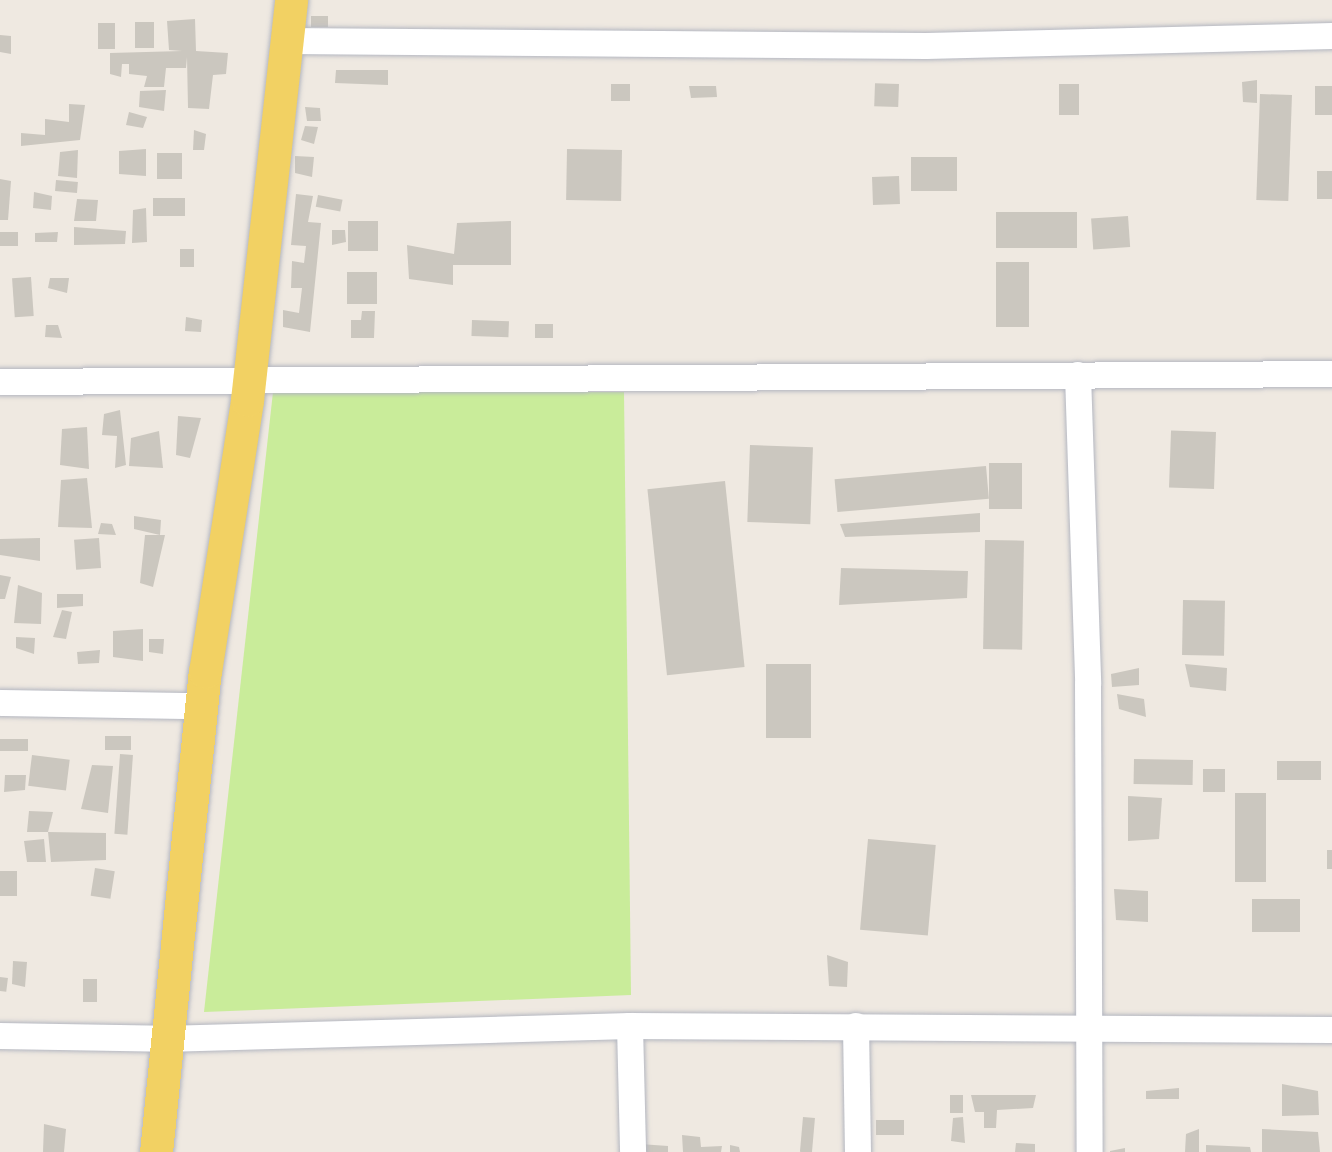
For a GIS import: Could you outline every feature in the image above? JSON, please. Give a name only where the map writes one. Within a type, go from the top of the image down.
[{"type":"main road","points":[[156,1152],[164,1039],[202,706],[249,379],[291,0]]},
{"type":"street","points":[[287,41],[926,46],[1332,36]]},
{"type":"street","points":[[0,382],[1332,374]]},
{"type":"street","points":[[1078,375],[1088,684],[1089,1152]]},
{"type":"street","points":[[0,703],[202,706]]},
{"type":"street","points":[[0,1036],[164,1039],[630,1026],[1089,1026],[1332,1030]]},
{"type":"street","points":[[630,1026],[633,1152]]},
{"type":"street","points":[[856,1026],[858,1152]]},
{"type":"green space","points":[[273,392],[624,392],[631,995],[204,1012]]},
{"type":"building","points":[[311,16],[328,16],[328,27],[311,27]]},
{"type":"building","points":[[195,19],[196,51],[228,53],[226,74],[213,75],[209,109],[188,108],[187,57],[186,68],[166,68],[164,87],[144,87],[147,76],[129,74],[129,64],[122,64],[121,77],[110,74],[110,53],[182,51],[169,50],[167,21]]},
{"type":"building","points":[[135,22],[154,22],[154,48],[135,48]]},
{"type":"building","points":[[98,23],[115,23],[115,49],[98,49]]},
{"type":"building","points":[[0,35],[11,36],[11,54],[0,52]]},
{"type":"building","points":[[336,70],[388,70],[388,85],[335,83]]},
{"type":"building","points":[[1257,80],[1257,103],[1243,102],[1242,82]]},
{"type":"building","points":[[875,83],[899,84],[898,107],[874,106]]},
{"type":"building","points":[[611,84],[630,84],[630,101],[611,101]]},
{"type":"building","points":[[1059,84],[1079,84],[1079,115],[1059,115]]},
{"type":"building","points":[[689,86],[716,86],[717,97],[691,98]]},
{"type":"building","points":[[1315,86],[1332,86],[1332,115],[1315,115]]},
{"type":"building","points":[[166,90],[164,111],[139,107],[140,91]]},
{"type":"building","points":[[1260,94],[1292,95],[1288,201],[1256,200]]},
{"type":"building","points":[[69,104],[85,105],[80,140],[21,146],[21,133],[45,135],[45,119],[69,122]]},
{"type":"building","points":[[305,107],[320,108],[321,121],[307,121]]},
{"type":"building","points":[[129,112],[147,117],[143,128],[126,125]]},
{"type":"building","points":[[305,126],[318,127],[314,144],[301,140]]},
{"type":"building","points":[[194,130],[206,134],[204,150],[193,150]]},
{"type":"building","points":[[146,149],[146,176],[119,174],[119,151]]},
{"type":"building","points":[[567,149],[622,150],[621,201],[566,200]]},
{"type":"building","points":[[78,150],[77,178],[58,176],[60,152]]},
{"type":"building","points":[[157,153],[182,153],[182,179],[157,179]]},
{"type":"building","points":[[295,156],[314,157],[312,177],[295,173]]},
{"type":"building","points":[[911,157],[957,157],[957,191],[911,191]]},
{"type":"building","points":[[1317,171],[1332,171],[1332,199],[1317,199]]},
{"type":"building","points":[[899,176],[900,204],[873,205],[872,177]]},
{"type":"building","points":[[0,179],[11,181],[8,220],[0,220]]},
{"type":"building","points":[[56,180],[78,182],[77,193],[55,191]]},
{"type":"building","points":[[34,192],[52,196],[51,210],[33,208]]},
{"type":"building","points":[[296,194],[313,196],[308,222],[321,223],[310,332],[283,327],[283,310],[299,313],[302,288],[291,288],[292,261],[304,263],[306,246],[291,245]]},
{"type":"building","points":[[318,195],[343,200],[340,212],[316,207]]},
{"type":"building","points":[[153,198],[185,198],[185,216],[153,216]]},
{"type":"building","points":[[77,199],[98,200],[96,221],[74,221]]},
{"type":"building","points":[[146,208],[147,242],[132,243],[133,210]]},
{"type":"building","points":[[996,212],[1077,212],[1077,248],[996,248]]},
{"type":"building","points":[[1128,216],[1130,247],[1093,250],[1091,219]]},
{"type":"building","points":[[348,221],[378,221],[378,251],[348,251]]},
{"type":"building","points":[[511,221],[511,265],[453,265],[453,285],[409,279],[407,245],[454,254],[457,223]]},
{"type":"building","points":[[74,227],[126,231],[125,244],[74,245]]},
{"type":"building","points":[[332,230],[345,230],[346,242],[332,245]]},
{"type":"building","points":[[0,232],[18,232],[18,246],[0,246]]},
{"type":"building","points":[[58,232],[57,242],[35,242],[35,233]]},
{"type":"building","points":[[180,249],[194,249],[194,267],[180,267]]},
{"type":"building","points":[[996,262],[1029,262],[1029,327],[996,327]]},
{"type":"building","points":[[347,272],[377,272],[377,304],[347,304]]},
{"type":"building","points":[[31,277],[34,316],[15,317],[12,278]]},
{"type":"building","points":[[50,278],[69,278],[67,293],[48,288]]},
{"type":"building","points":[[362,311],[375,311],[374,338],[351,338],[351,320],[361,320]]},
{"type":"building","points":[[186,317],[202,320],[201,332],[185,331]]},
{"type":"building","points":[[472,320],[509,321],[508,337],[471,336]]},
{"type":"building","points":[[535,324],[553,324],[553,338],[535,338]]},
{"type":"building","points":[[46,325],[58,325],[62,338],[45,337]]},
{"type":"building","points":[[120,410],[126,465],[115,468],[117,436],[102,435],[104,414]]},
{"type":"building","points":[[178,416],[201,418],[190,458],[176,455]]},
{"type":"building","points":[[87,427],[89,469],[60,465],[62,429]]},
{"type":"building","points":[[1171,430],[1216,432],[1214,489],[1169,487]]},
{"type":"building","points":[[159,431],[163,468],[129,466],[131,438]]},
{"type":"building","points":[[750,445],[813,447],[810,524],[747,522]]},
{"type":"building","points":[[989,463],[1022,463],[1022,509],[989,509]]},
{"type":"building","points":[[986,466],[989,499],[837,512],[835,479]]},
{"type":"building","points":[[87,478],[92,528],[58,527],[61,480]]},
{"type":"building","points":[[725,481],[745,667],[667,675],[647,489]]},
{"type":"building","points":[[980,513],[980,532],[845,537],[840,524]]},
{"type":"building","points":[[134,516],[161,520],[160,535],[134,529]]},
{"type":"building","points":[[101,523],[112,524],[116,535],[98,534]]},
{"type":"building","points":[[145,535],[165,535],[153,587],[140,583]]},
{"type":"building","points":[[40,538],[40,561],[0,555],[0,539]]},
{"type":"building","points":[[99,538],[101,568],[76,570],[74,540]]},
{"type":"building","points":[[985,540],[1024,541],[1022,650],[983,649]]},
{"type":"building","points":[[841,568],[968,571],[967,598],[839,605]]},
{"type":"building","points":[[0,575],[11,577],[5,599],[0,599]]},
{"type":"building","points":[[18,585],[42,593],[41,624],[14,623]]},
{"type":"building","points":[[57,594],[83,594],[83,606],[57,608]]},
{"type":"building","points":[[1183,600],[1225,601],[1224,656],[1182,655]]},
{"type":"building","points":[[62,610],[72,612],[66,639],[53,637]]},
{"type":"building","points":[[143,629],[143,661],[113,657],[113,631]]},
{"type":"building","points":[[16,637],[35,638],[34,654],[16,648]]},
{"type":"building","points":[[149,639],[164,639],[163,654],[149,652]]},
{"type":"building","points":[[100,650],[99,663],[78,664],[77,652]]},
{"type":"building","points":[[766,664],[811,664],[811,738],[766,738]]},
{"type":"building","points":[[1185,664],[1227,668],[1226,691],[1190,687]]},
{"type":"building","points":[[1139,668],[1139,685],[1112,687],[1111,674]]},
{"type":"building","points":[[1117,694],[1144,699],[1146,717],[1119,709]]},
{"type":"building","points":[[105,736],[131,736],[131,750],[105,750]]},
{"type":"building","points":[[0,739],[28,739],[28,751],[0,751]]},
{"type":"building","points":[[120,754],[133,755],[127,835],[114,834]]},
{"type":"building","points":[[32,755],[70,760],[66,790],[28,786]]},
{"type":"building","points":[[1134,759],[1193,760],[1193,785],[1134,784]]},
{"type":"building","points":[[1277,761],[1321,761],[1321,780],[1277,780]]},
{"type":"building","points":[[92,765],[113,766],[108,813],[81,809]]},
{"type":"building","points":[[1203,769],[1225,769],[1225,792],[1203,792]]},
{"type":"building","points":[[5,775],[26,775],[25,790],[4,792]]},
{"type":"building","points":[[1235,793],[1266,793],[1266,882],[1235,882]]},
{"type":"building","points":[[1128,796],[1162,798],[1159,839],[1128,841]]},
{"type":"building","points":[[29,811],[53,812],[48,832],[27,832]]},
{"type":"building","points":[[48,832],[106,833],[106,860],[51,862]]},
{"type":"building","points":[[44,839],[46,862],[27,862],[24,841]]},
{"type":"building","points":[[868,839],[936,845],[928,936],[860,930]]},
{"type":"building","points":[[1327,850],[1332,850],[1332,869],[1327,869]]},
{"type":"building","points":[[95,868],[115,871],[110,899],[91,896]]},
{"type":"building","points":[[0,871],[17,871],[17,896],[0,896]]},
{"type":"building","points":[[1114,889],[1148,891],[1148,922],[1116,920]]},
{"type":"building","points":[[1252,899],[1300,899],[1300,932],[1252,932]]},
{"type":"building","points":[[827,955],[848,962],[847,987],[829,986]]},
{"type":"building","points":[[13,961],[27,962],[25,987],[12,984]]},
{"type":"building","points":[[0,977],[8,978],[6,992],[0,991]]},
{"type":"building","points":[[83,979],[97,979],[97,1002],[83,1002]]},
{"type":"building","points":[[1282,1084],[1318,1091],[1319,1115],[1282,1116]]},
{"type":"building","points":[[1179,1088],[1179,1099],[1146,1099],[1146,1091]]},
{"type":"building","points":[[950,1095],[963,1095],[963,1113],[950,1113]]},
{"type":"building","points":[[971,1095],[1036,1095],[1033,1108],[997,1110],[996,1128],[984,1128],[984,1112],[975,1112]]},
{"type":"building","points":[[803,1117],[815,1118],[812,1152],[800,1152]]},
{"type":"building","points":[[963,1117],[965,1143],[951,1141],[953,1118]]},
{"type":"building","points":[[876,1120],[904,1120],[904,1135],[876,1135]]},
{"type":"building","points":[[44,1124],[66,1129],[64,1152],[43,1152]]},
{"type":"building","points":[[1199,1129],[1199,1152],[1185,1152],[1186,1134]]},
{"type":"building","points":[[1262,1129],[1318,1132],[1320,1152],[1262,1152]]},
{"type":"building","points":[[682,1135],[700,1137],[701,1147],[722,1146],[721,1152],[683,1152]]},
{"type":"building","points":[[1016,1143],[1035,1144],[1035,1152],[1015,1152]]},
{"type":"building","points":[[640,1144],[668,1146],[668,1152],[641,1152]]},
{"type":"building","points":[[730,1145],[739,1147],[740,1152],[730,1152]]},
{"type":"building","points":[[1206,1145],[1250,1147],[1251,1152],[1206,1152]]},
{"type":"building","points":[[1125,1148],[1125,1152],[1110,1152],[1110,1151]]}]
